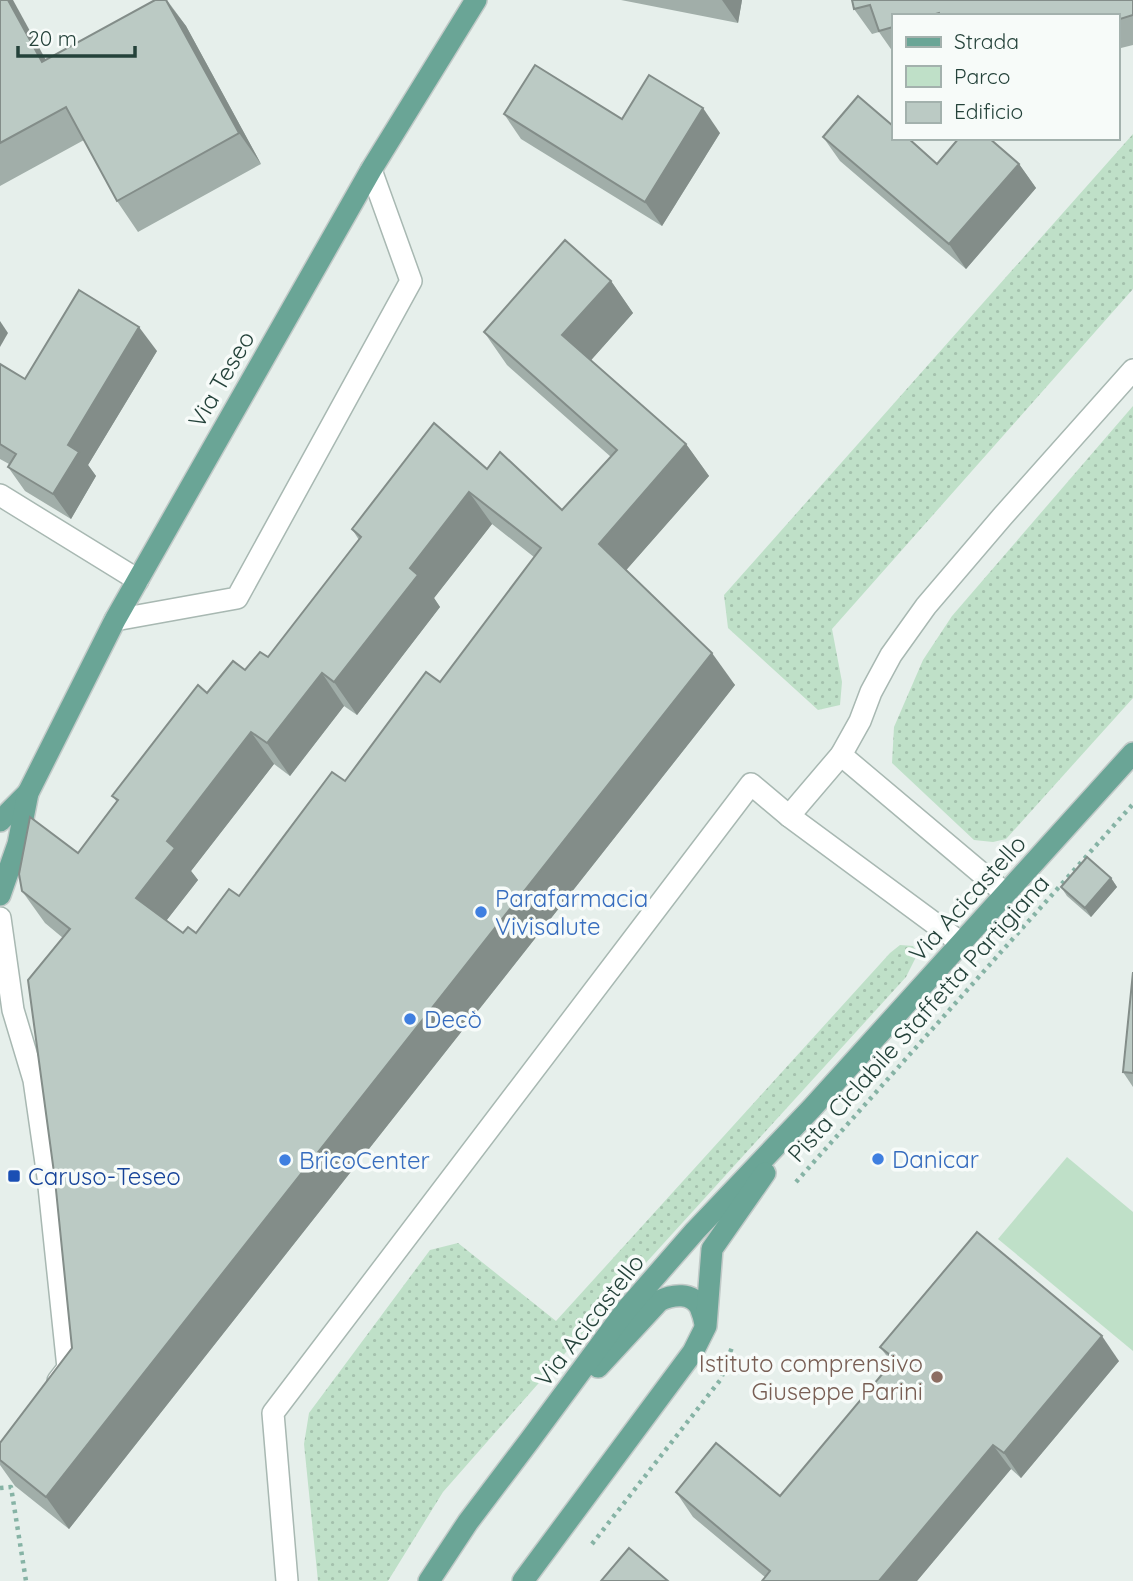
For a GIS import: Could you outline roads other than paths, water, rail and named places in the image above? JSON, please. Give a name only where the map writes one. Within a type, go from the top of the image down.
[{"type":"main road","name":"Via Teseo","points":[[29,793],[115,620],[371,170],[476,0]]},
{"type":"main road","name":"Via Acicastello","points":[[429,1581],[468,1522],[626,1310],[695,1231],[811,1109],[1133,753]]},
{"type":"main road","points":[[0,821],[29,793]]},
{"type":"main road","points":[[0,895],[18,844],[29,793]]},
{"type":"main road","name":"Via Acicastello","points":[[523,1581],[693,1352],[706,1326],[712,1249],[811,1109]]},
{"type":"main road","points":[[530,1440],[659,1301],[668,1296],[689,1297],[699,1305],[706,1326]]},
{"type":"street","points":[[115,620],[237,598],[411,281],[371,170]]},
{"type":"street","points":[[789,816],[841,755],[891,655],[926,606],[1133,370]]},
{"type":"street","points":[[0,495],[138,580]]},
{"type":"street","points":[[841,755],[1006,894]]},
{"type":"street","points":[[287,1581],[273,1413],[751,783],[789,816],[961,943]]},
{"type":"street","points":[[0,918],[13,1010],[34,1080],[48,1177],[68,1368],[45,1398]]},
{"type":"place","name":"Parafarmacia Vivisalute","points":[[481,912]]},
{"type":"place","name":"Decò","points":[[410,1019]]},
{"type":"place","name":"Danicar","points":[[878,1159]]},
{"type":"place","name":"BricoCenter","points":[[285,1160]]},
{"type":"place","name":"Caruso-Teseo","points":[[14,1176]]},
{"type":"place","name":"Istituto comprensivo Giuseppe Parini","points":[[937,1377]]}]
